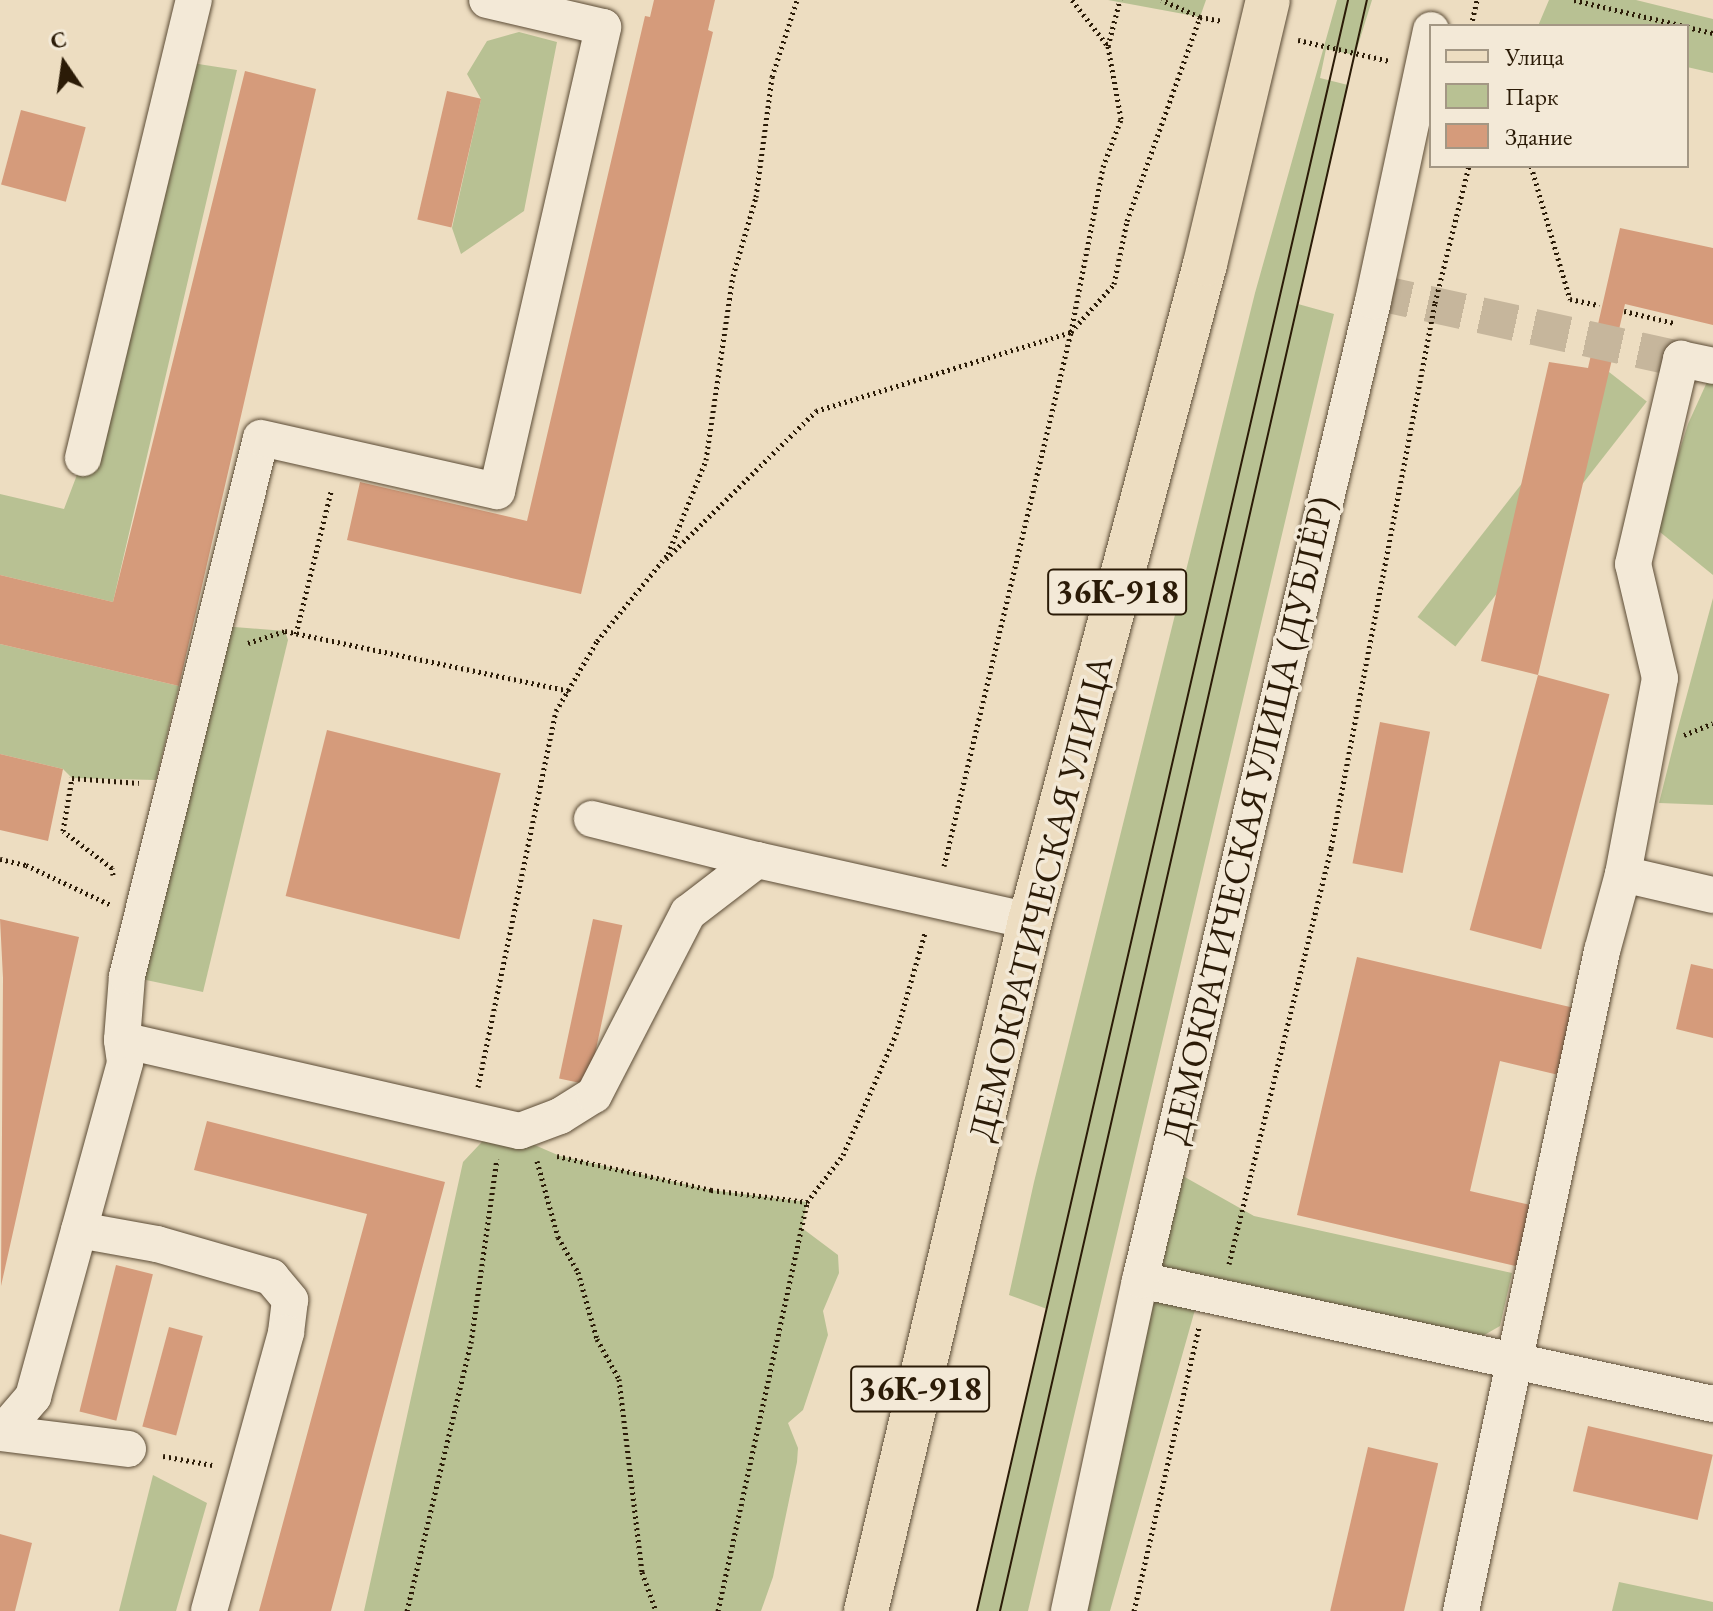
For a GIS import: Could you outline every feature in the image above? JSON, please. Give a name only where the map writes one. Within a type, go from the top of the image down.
[{"type":"main road","name":"ДЕМОКРАТИЧЕСКАЯ УЛИЦА","points":[[866,1611],[1030,921],[1205,264],[1268,0]]},
{"type":"street","points":[[83,458],[194,0]]},
{"type":"street","points":[[1,1433],[33,1397],[125,1062],[122,1040],[127,976],[261,438],[497,491],[603,27],[487,0]]},
{"type":"street","name":"ДЕМОКРАТИЧЕСКАЯ УЛИЦА (ДУБЛЁР)","points":[[1432,24],[1437,0]]},
{"type":"street","name":"ДЕМОКРАТИЧЕСКАЯ УЛИЦА (ДУБЛЁР)","points":[[1069,1611],[1140,1280],[1429,38]]},
{"type":"street","points":[[1461,1611],[1602,951],[1623,874],[1660,678],[1633,564],[1681,359],[1713,366]]},
{"type":"street","points":[[592,819],[757,860],[1030,921]]},
{"type":"street","points":[[122,1040],[521,1142],[594,1095],[688,913],[757,860]]},
{"type":"street","points":[[1623,874],[1713,895]]},
{"type":"street","points":[[79,1230],[157,1244],[271,1277],[290,1300],[248,1471],[209,1611]]},
{"type":"street","points":[[1140,1280],[1713,1404]]},
{"type":"street","points":[[1,1433],[128,1449]]},
{"type":"path","points":[[484,1051],[556,711],[597,641],[668,554],[706,460],[733,276],[756,197],[772,77],[797,0]]},
{"type":"path","points":[[1072,0],[1108,46]]},
{"type":"path","points":[[718,1611],[807,1202],[843,1155],[896,1034],[936,900],[1071,332],[1103,167],[1121,119],[1108,46],[1120,0]]},
{"type":"path","points":[[653,572],[816,411],[1071,332],[1114,284],[1127,221],[1200,17],[1162,0]]},
{"type":"path","points":[[1471,24],[1477,0]]},
{"type":"path","points":[[1574,0],[1677,24]]},
{"type":"path","points":[[1689,27],[1713,33]]},
{"type":"path","points":[[1319,47],[1423,68]]},
{"type":"path","points":[[1134,1611],[1204,1305],[1200,1292],[1224,1283],[1331,848],[1435,303],[1469,168]]},
{"type":"path","points":[[1532,168],[1570,299],[1599,305]]},
{"type":"path","points":[[1624,311],[1683,325]]},
{"type":"path","points":[[285,631],[569,691]]},
{"type":"path","points":[[1675,739],[1713,723]]},
{"type":"path","points":[[114,881],[112,868],[63,831],[72,778],[153,785]]},
{"type":"path","points":[[117,894],[119,908]]},
{"type":"path","points":[[521,1142],[711,1190],[807,1202]]},
{"type":"path","points":[[407,1611],[521,1142]]},
{"type":"path","points":[[521,1142],[537,1161],[558,1237],[578,1272],[597,1339],[619,1379],[642,1572],[656,1611]]},
{"type":"path","points":[[128,1449],[248,1471]]},
{"type":"green space","points":[[1108,0],[1206,0],[1200,17]]},
{"type":"green space","points":[[1337,0],[1372,0],[1355,55],[1326,49],[1320,78],[1348,85],[1298,304],[1334,314],[1028,1611],[977,1611],[1047,1309],[1009,1295],[1034,1182],[1255,293]]},
{"type":"green space","points":[[1549,0],[1636,0],[1713,19],[1713,73],[1689,67],[1689,24],[1539,24]]},
{"type":"green space","points":[[519,32],[557,42],[524,211],[461,254],[452,228],[481,99],[467,74],[487,41]]},
{"type":"green space","points":[[179,61],[237,70],[113,602],[0,575],[0,494],[64,509],[83,459]]},
{"type":"green space","points":[[1609,372],[1647,402],[1455,647],[1418,617]]},
{"type":"green space","points":[[1707,382],[1713,383],[1713,575],[1655,528],[1688,424]]},
{"type":"green space","points":[[1713,598],[1713,805],[1659,803],[1675,739]]},
{"type":"green space","points":[[222,626],[285,631],[288,640],[203,992],[127,976]]},
{"type":"green space","points":[[0,644],[179,686],[156,780],[72,778],[63,769],[0,754]]},
{"type":"green space","points":[[495,1128],[560,1156],[711,1190],[807,1202],[802,1228],[838,1255],[839,1273],[823,1311],[828,1335],[803,1410],[788,1423],[798,1448],[797,1462],[773,1577],[761,1611],[364,1611],[463,1162]]},
{"type":"green space","points":[[1167,1167],[1254,1216],[1512,1273],[1500,1326],[1460,1349],[1200,1292],[1110,1611],[1069,1611]]},
{"type":"green space","points":[[153,1475],[207,1503],[176,1611],[119,1611]]},
{"type":"green space","points":[[1619,1582],[1713,1602],[1713,1611],[1612,1611]]},
{"type":"building","points":[[654,0],[715,0],[708,30],[713,32],[581,594],[347,540],[360,482],[527,521],[645,16],[650,17]]},
{"type":"building","points":[[245,71],[316,89],[179,686],[0,644],[0,575],[113,602]]},
{"type":"building","points":[[447,91],[481,99],[451,227],[417,220]]},
{"type":"building","points":[[21,110],[86,127],[66,202],[1,184]]},
{"type":"building","points":[[1620,228],[1713,248],[1713,325],[1625,304],[1538,675],[1481,661],[1549,362],[1588,368]]},
{"type":"building","points":[[1538,675],[1609,694],[1541,949],[1470,930]]},
{"type":"building","points":[[1380,722],[1430,732],[1403,873],[1353,863]]},
{"type":"building","points":[[327,730],[501,773],[459,939],[286,896]]},
{"type":"building","points":[[0,754],[63,769],[48,841],[0,830]]},
{"type":"building","points":[[0,919],[79,937],[1,1286],[3,978]]},
{"type":"building","points":[[593,919],[622,925],[588,1085],[559,1078]]},
{"type":"building","points":[[1357,957],[1583,1010],[1567,1077],[1500,1061],[1470,1191],[1539,1207],[1524,1268],[1297,1215]]},
{"type":"building","points":[[1691,964],[1713,969],[1713,1038],[1676,1029]]},
{"type":"building","points":[[207,1121],[445,1182],[331,1611],[259,1611],[367,1214],[194,1170]]},
{"type":"building","points":[[116,1265],[153,1274],[116,1421],[79,1412]]},
{"type":"building","points":[[169,1327],[203,1336],[176,1436],[142,1426]]},
{"type":"building","points":[[1588,1426],[1713,1455],[1698,1520],[1573,1491]]},
{"type":"building","points":[[1368,1447],[1438,1463],[1404,1611],[1330,1611]]},
{"type":"building","points":[[0,1534],[32,1543],[15,1611],[0,1611]]},
{"type":"tunnel","points":[[1375,292],[1681,359]]},
{"type":"tram line","points":[[977,1611],[1348,0]]},
{"type":"tram line","points":[[1000,1611],[1367,0]]}]
